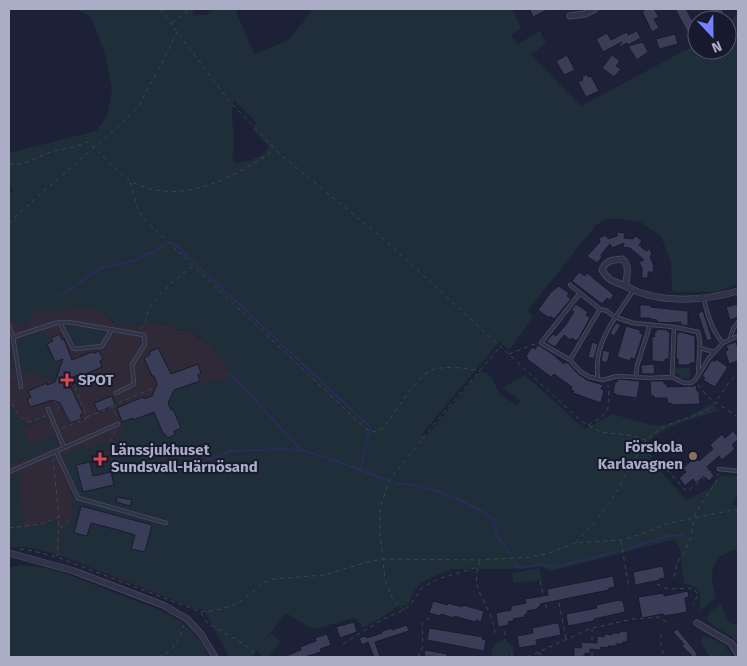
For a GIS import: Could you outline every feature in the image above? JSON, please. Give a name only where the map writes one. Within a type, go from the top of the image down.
[{"type":"street","points":[[570,16],[585,14],[595,9]]},
{"type":"street","points":[[626,286],[628,268],[626,262],[622,259],[610,260],[604,264],[602,270],[613,283],[626,286],[633,291],[656,296],[704,299],[738,291]]},
{"type":"street","points":[[11,553],[74,571],[163,605],[187,619],[201,634],[215,657]]},
{"type":"street","points":[[697,623],[731,643],[738,654]]},
{"type":"lane","points":[[570,285],[600,309],[607,311],[615,318],[698,332],[700,348],[698,376]]},
{"type":"lane","points":[[598,380],[598,353],[607,330],[633,291]]},
{"type":"lane","points":[[580,293],[541,343],[570,360],[581,372],[598,380],[617,376],[672,377],[684,384],[691,383],[714,352],[723,343],[738,336]]},
{"type":"lane","points":[[704,299],[714,331],[723,343]]},
{"type":"lane","points":[[570,360],[600,309]]},
{"type":"lane","points":[[13,337],[68,322],[144,335],[146,339],[145,344],[132,365],[134,384],[116,393]]},
{"type":"lane","points":[[730,340],[733,329],[738,322]]},
{"type":"lane","points":[[60,323],[69,343],[76,349],[102,346],[112,329]]},
{"type":"lane","points":[[636,377],[637,366],[650,325]]},
{"type":"lane","points":[[9,326],[13,337],[21,387]]},
{"type":"lane","points":[[672,377],[674,327]]},
{"type":"lane","points":[[700,348],[714,352]]},
{"type":"lane","points":[[48,409],[64,447]]},
{"type":"lane","points":[[9,472],[118,423]]},
{"type":"lane","points":[[54,452],[78,498],[166,523]]},
{"type":"lane","points":[[719,469],[738,471]]},
{"type":"path","points":[[160,9],[230,102],[276,149],[386,241],[587,425],[601,432],[635,436],[646,440]]},
{"type":"path","points":[[171,24],[192,9]]},
{"type":"path","points":[[9,224],[138,107],[177,32]]},
{"type":"path","points":[[9,164],[22,164],[44,154],[76,147],[86,142],[90,143],[130,182],[150,189],[178,193],[227,178],[276,149]]},
{"type":"path","points":[[130,182],[141,215],[192,266],[371,432],[383,428],[422,378],[430,371],[454,368],[480,371]]},
{"type":"path","points":[[136,333],[146,322],[149,308],[165,289],[192,266]]},
{"type":"path","points":[[508,354],[541,343]]},
{"type":"path","points":[[404,610],[399,607],[390,593],[385,580],[380,533],[380,508],[390,479],[500,347]]},
{"type":"path","points":[[9,380],[12,373],[18,370]]},
{"type":"path","points":[[575,543],[611,501],[646,440],[661,429],[709,408],[716,402],[732,378],[738,374]]},
{"type":"path","points":[[587,425],[606,415],[609,408],[607,379]]},
{"type":"path","points":[[695,380],[709,398],[738,417]]},
{"type":"path","points":[[74,385],[87,418]]},
{"type":"path","points":[[59,430],[154,388]]},
{"type":"path","points":[[9,396],[15,411],[27,421],[33,421],[51,414]]},
{"type":"path","points":[[112,407],[118,423],[110,442],[115,458],[121,462]]},
{"type":"path","points":[[641,449],[662,464],[685,490],[690,490],[713,469],[719,469],[717,480],[703,500],[694,519],[691,537],[677,563],[674,577]]},
{"type":"path","points":[[54,452],[59,517],[57,557]]},
{"type":"path","points":[[11,553],[20,549],[57,557],[201,612],[231,606],[241,601],[264,582],[325,575],[367,562],[383,559],[480,560],[530,557],[549,553],[575,543],[621,540],[669,523],[738,509]]},
{"type":"path","points":[[59,528],[67,523],[71,516]]},
{"type":"path","points":[[9,528],[41,524],[59,517]]},
{"type":"path","points":[[621,540],[629,589]]},
{"type":"path","points":[[480,560],[477,588],[493,620],[495,633]]},
{"type":"path","points":[[344,644],[382,619],[404,610],[422,588],[430,583],[478,567]]},
{"type":"path","points":[[540,581],[548,611]]},
{"type":"path","points":[[657,584],[667,589],[694,588],[698,595],[692,605]]},
{"type":"path","points":[[559,603],[566,640]]},
{"type":"path","points":[[201,612],[208,623],[244,644],[258,657]]},
{"type":"path","points":[[527,657],[592,628],[633,619],[659,617],[669,623]]},
{"type":"path","points":[[418,657],[423,646],[422,623],[429,618]]},
{"type":"path","points":[[158,657],[169,653],[179,641],[187,619]]},
{"type":"path","points":[[592,628],[592,656]]},
{"type":"path","points":[[505,631],[505,641]]},
{"type":"path","points":[[661,634],[661,648],[666,657]]},
{"type":"path","points":[[512,652],[512,657]]},
{"type":"path","points":[[537,653],[547,657]]},
{"type":"shaded area","points":[[74,9],[193,9],[194,15],[207,15],[216,9],[235,9],[254,54],[289,40],[311,12],[309,9],[512,9],[521,28],[511,36],[518,44],[540,31],[546,43],[531,55],[581,106],[687,49],[687,60],[737,60],[738,13],[738,284],[716,292],[672,292],[671,263],[661,236],[640,222],[624,219],[607,219],[596,225],[528,310],[533,317],[509,350],[499,342],[422,434],[426,437],[480,371],[491,376],[501,394],[517,405],[520,400],[502,388],[525,375],[585,429],[612,414],[644,423],[663,425],[687,417],[710,404],[720,410],[677,424],[657,434],[643,450],[687,500],[710,488],[721,475],[738,476],[738,494],[733,504],[738,508],[738,549],[728,552],[716,561],[712,581],[716,598],[700,611],[700,593],[697,588],[684,583],[680,550],[675,539],[552,571],[541,567],[452,569],[420,584],[413,593],[408,605],[394,608],[391,612],[363,628],[357,619],[353,618],[316,629],[309,627],[286,613],[263,642],[271,634],[281,642],[268,657],[263,657],[256,651],[252,657],[229,657],[204,610],[60,555],[61,530],[73,516],[70,480],[62,461],[63,455],[84,446],[86,450],[97,446],[97,442],[108,442],[109,450],[101,453],[102,457],[112,456],[127,421],[152,413],[155,415],[167,438],[175,435],[174,431],[180,428],[168,403],[174,390],[200,381],[202,385],[227,378],[229,372],[221,359],[206,342],[186,330],[165,324],[153,323],[123,326],[115,324],[100,312],[83,308],[33,313],[29,322],[24,327],[17,325],[9,313],[9,196],[13,190],[9,186],[9,153],[96,131],[107,116],[112,90],[104,50],[90,16]],"holes":[[[234,100],[256,123],[253,130],[269,147],[263,154],[254,159],[234,162],[232,158],[234,151],[232,114]]]},
{"type":"shaded area","name":"Länssjukhuset Sundsvall-Härnösand","points":[[89,308],[100,310],[113,323],[158,323],[174,327],[180,331],[186,330],[213,347],[229,372],[227,378],[202,385],[199,610],[56,554],[27,547],[9,547],[9,313],[17,325],[33,313],[40,311]]},
{"type":"shaded area","points":[[65,324],[104,330],[107,333],[102,342],[95,346],[76,347],[70,340]]},
{"type":"shaded area","points":[[9,331],[14,369],[9,377]]},
{"type":"shaded area","points":[[41,331],[49,338],[47,345],[60,368],[55,382],[38,374],[23,373],[19,361],[17,340]]},
{"type":"shaded area","points":[[674,368],[690,368],[690,378],[680,378],[679,374],[675,374]]},
{"type":"shaded area","points":[[9,400],[14,412],[23,422],[31,423],[47,417],[50,421],[48,423],[46,419],[23,429],[30,445],[53,435],[52,431],[54,431],[59,445],[9,465]]},
{"type":"shaded area","points":[[20,473],[23,477],[19,480],[24,525],[9,526],[9,477]]},
{"type":"shaded area","points":[[56,519],[58,530],[56,554],[27,547],[9,547],[9,529],[40,526]]},
{"type":"shaded area","points":[[19,565],[60,572],[168,614],[181,622],[194,634],[209,657],[9,657],[9,568]]},
{"type":"shaded area","points":[[539,568],[542,580],[513,583],[512,573]]},
{"type":"shaded area","points":[[720,603],[729,622],[735,625],[738,624],[738,643],[707,619],[709,613]]},
{"type":"shaded area","points":[[703,635],[722,643],[733,657],[710,657],[701,644]]},
{"type":"shaded area","points":[[502,640],[512,644],[514,648],[508,657],[493,657],[491,653],[496,643]]},
{"type":"building","points":[[549,9],[533,17],[530,10]]},
{"type":"building","points":[[654,9],[659,17],[654,19],[659,28],[652,32],[642,11]]},
{"type":"building","points":[[675,9],[686,9],[687,11],[687,31]]},
{"type":"building","points":[[637,31],[641,38],[617,48],[622,42],[603,52],[596,39],[607,33],[611,40],[627,32],[628,35]]},
{"type":"building","points":[[675,34],[678,44],[659,49],[656,39]]},
{"type":"building","points":[[643,42],[648,52],[637,60],[628,46]]},
{"type":"building","points":[[567,55],[575,70],[564,75],[556,61]]},
{"type":"building","points":[[612,55],[620,61],[616,66],[621,69],[614,77],[602,68]]},
{"type":"building","points":[[587,74],[588,77],[591,76],[599,91],[586,97],[578,82],[583,80],[582,77]]},
{"type":"building","points":[[617,232],[625,233],[624,238],[633,239],[636,236],[642,241],[639,245],[646,251],[650,249],[654,272],[648,272],[648,278],[642,278],[642,268],[639,262],[644,260],[630,248],[623,247],[624,243],[612,248],[610,244],[597,263],[587,256],[600,242],[599,238],[606,235],[608,239],[617,236]]},
{"type":"building","points":[[579,272],[585,276],[587,273],[614,295],[610,300],[607,298],[602,304],[572,281]]},
{"type":"building","points":[[559,286],[569,293],[567,296],[571,299],[554,319],[550,316],[549,318],[538,310],[551,292]]},
{"type":"building","points":[[576,304],[588,312],[586,315],[590,318],[579,338],[576,341],[572,338],[570,340],[564,335],[555,347],[546,342],[553,334],[556,336],[565,326],[574,312],[571,310]]},
{"type":"building","points":[[738,304],[738,317],[730,320],[726,307]]},
{"type":"building","points":[[640,305],[688,311],[688,326],[681,325],[681,322],[657,322],[657,320],[650,318],[640,318]]},
{"type":"building","points":[[703,311],[712,339],[707,341],[698,313]]},
{"type":"building","points":[[616,323],[621,325],[614,336],[610,333]]},
{"type":"building","points":[[626,326],[640,330],[640,333],[643,334],[635,359],[631,358],[630,361],[617,357]]},
{"type":"building","points":[[657,329],[670,332],[669,359],[665,359],[665,362],[652,361],[652,336],[655,337],[654,332]]},
{"type":"building","points":[[681,332],[695,336],[695,363],[690,363],[690,365],[678,365],[678,359],[676,359],[677,333]]},
{"type":"building","points":[[60,334],[62,340],[64,339],[72,360],[99,351],[103,359],[100,361],[102,367],[83,375],[82,373],[75,376],[71,388],[83,413],[80,415],[82,419],[70,423],[60,403],[53,400],[30,407],[27,399],[31,397],[28,391],[47,383],[47,385],[55,382],[63,359],[55,362],[47,344],[53,341],[51,338]]},
{"type":"building","points":[[592,342],[598,344],[594,359],[588,357]]},
{"type":"building","points":[[736,342],[738,361],[729,364],[725,351],[728,350],[726,345]]},
{"type":"building","points":[[538,345],[564,364],[568,363],[578,374],[587,380],[603,385],[601,389],[604,390],[601,403],[573,393],[572,387],[554,374],[551,377],[527,359],[526,356],[532,347],[535,349]]},
{"type":"building","points":[[158,348],[171,374],[198,364],[201,373],[198,375],[200,381],[174,390],[168,403],[171,410],[173,409],[181,428],[174,431],[175,435],[167,438],[154,412],[122,422],[117,408],[143,397],[144,399],[152,396],[157,384],[144,358],[150,355],[149,352]]},
{"type":"building","points":[[603,350],[610,352],[607,363],[601,361]]},
{"type":"building","points":[[716,359],[728,367],[715,387],[703,380],[705,378],[702,376],[712,360],[715,362]]},
{"type":"building","points":[[654,364],[655,374],[642,374],[641,365]]},
{"type":"building","points":[[618,379],[640,381],[637,398],[613,393],[615,382]]},
{"type":"building","points":[[650,381],[664,381],[667,387],[695,386],[696,384],[697,391],[699,391],[700,404],[671,405],[671,403],[668,404],[667,398],[654,398],[654,396],[651,396]]},
{"type":"building","points":[[112,396],[115,405],[98,412],[94,403]]},
{"type":"building","points":[[733,431],[738,437],[732,445],[735,449],[722,460],[719,456],[707,467],[714,476],[709,481],[704,476],[696,483],[693,479],[685,486],[679,478],[686,472],[683,468],[695,457],[699,461],[713,449],[710,445],[722,434],[725,438]]},
{"type":"building","points":[[90,462],[93,476],[111,472],[114,485],[83,492],[76,465]]},
{"type":"building","points":[[117,497],[132,500],[130,506],[116,502]]},
{"type":"building","points":[[81,506],[152,525],[145,552],[131,549],[135,535],[118,530],[91,523],[87,536],[74,533]]},
{"type":"building","points":[[663,566],[665,578],[635,585],[633,572]]},
{"type":"building","points":[[613,576],[615,587],[609,588],[609,590],[540,604],[541,606],[538,609],[527,611],[527,614],[524,615],[525,617],[513,619],[514,621],[508,622],[509,625],[498,627],[496,613],[511,610],[511,606],[526,603],[525,599],[548,595],[547,589]]},
{"type":"building","points":[[688,591],[689,597],[685,598],[687,612],[642,618],[638,597],[664,593],[664,596]]},
{"type":"building","points":[[619,600],[623,601],[625,612],[568,626],[566,614],[597,608],[596,605]]},
{"type":"building","points":[[433,601],[462,607],[463,605],[484,611],[481,622],[429,613]]},
{"type":"building","points":[[354,622],[357,632],[340,638],[336,627]]},
{"type":"building","points":[[559,624],[561,635],[536,640],[537,645],[519,648],[517,636],[533,633],[532,628]]},
{"type":"building","points":[[407,625],[409,631],[375,642],[380,657],[374,657],[368,642],[362,645],[359,638],[366,636],[367,638],[382,633],[382,631]]},
{"type":"building","points":[[429,628],[483,637],[482,639],[486,640],[484,651],[427,640]]},
{"type":"building","points":[[677,629],[696,652],[697,657],[693,657],[682,646],[684,644],[673,632]]},
{"type":"building","points":[[620,631],[628,632],[627,642],[616,644],[616,646],[608,646],[608,648],[601,647],[600,650],[590,649],[590,654],[585,653],[585,656],[574,657],[574,647],[581,648],[582,642],[597,643],[597,636],[604,637],[605,634],[612,635],[612,633],[620,633]]},
{"type":"building","points":[[327,634],[331,645],[320,649],[321,652],[305,657],[283,657],[301,650],[300,647],[316,641],[315,638]]},
{"type":"building","points":[[425,650],[447,654],[447,657],[424,656]]},
{"type":"waterway","points":[[171,243],[179,248],[370,427],[360,471]]},
{"type":"waterway","points":[[59,297],[101,268],[134,261],[167,245]]},
{"type":"waterway","points":[[227,375],[233,376],[301,450]]},
{"type":"waterway","points":[[160,474],[199,463],[231,451],[279,449],[301,450],[334,460],[386,480]]},
{"type":"waterway","points":[[395,483],[415,485],[436,491],[467,504],[493,518],[497,536],[510,553]]},
{"type":"waterway","points":[[628,549],[667,536],[683,535]]},
{"type":"waterway","points":[[515,562],[516,566],[520,568],[543,564],[554,567],[615,552]]},
{"type":"place","name":"SPOT","points":[[67,380]]},
{"type":"place","name":"Förskola Karlavagnen","points":[[693,456]]},
{"type":"place","name":"Länssjukhuset Sundsvall-Härnösand","points":[[100,459]]}]
